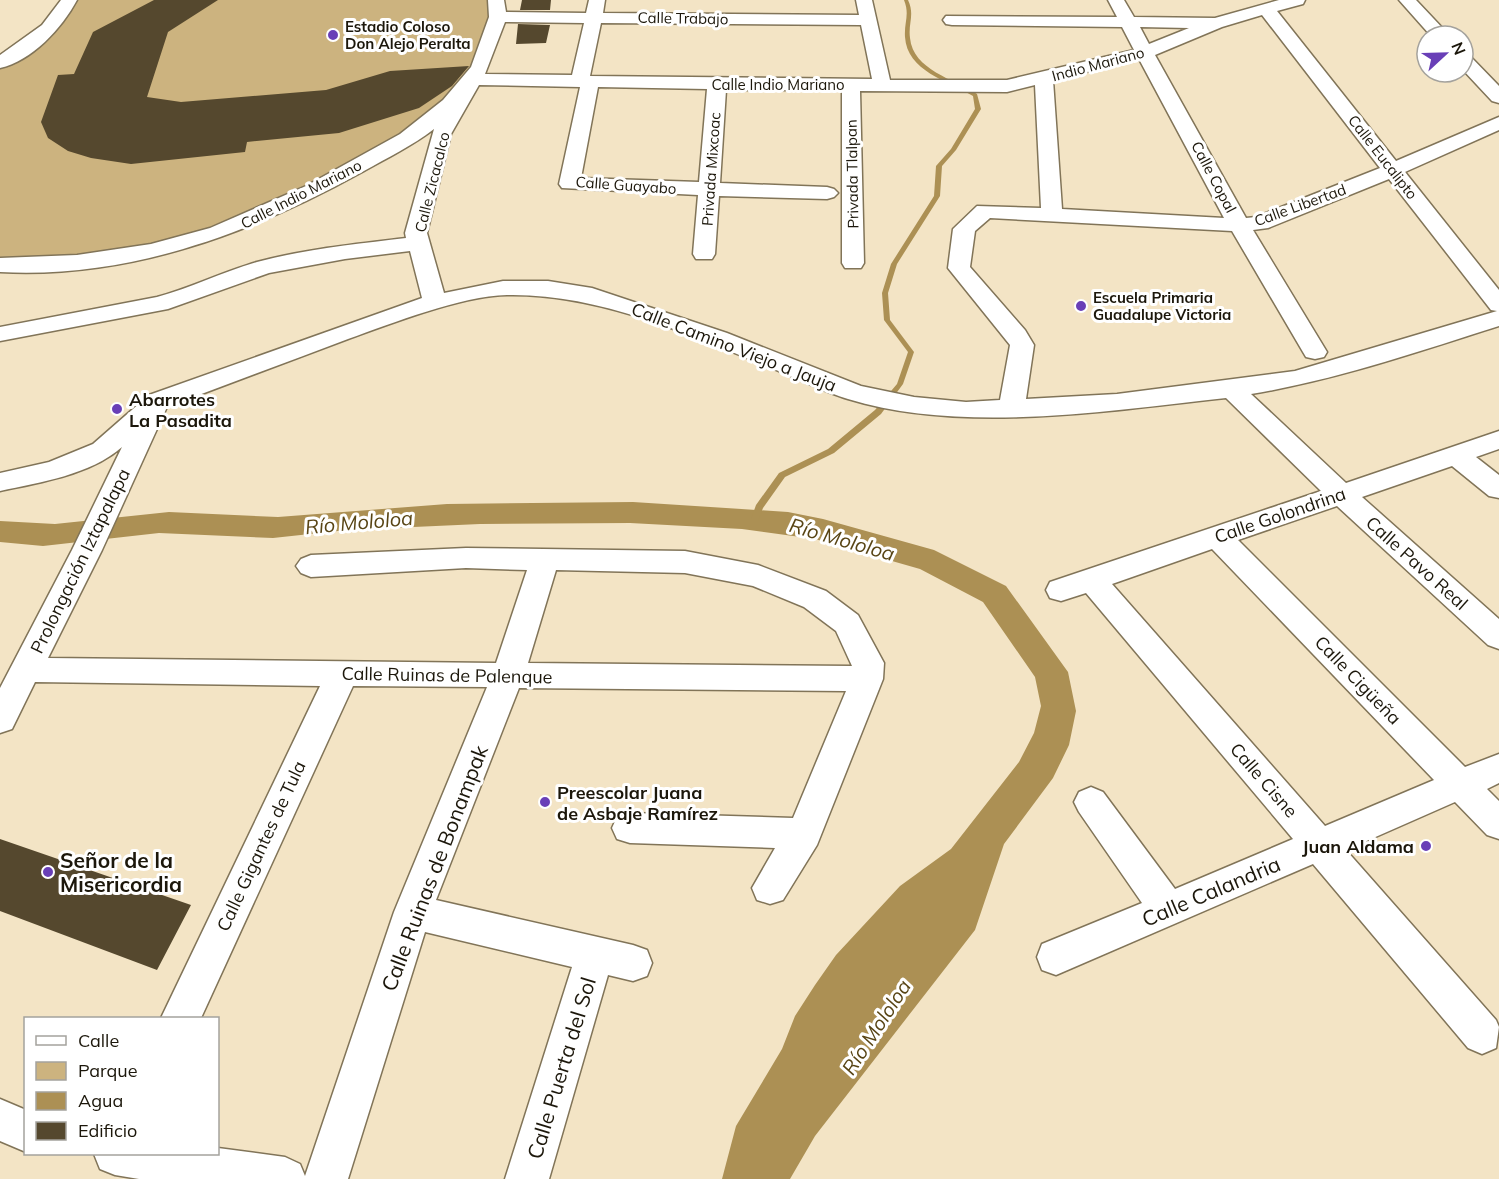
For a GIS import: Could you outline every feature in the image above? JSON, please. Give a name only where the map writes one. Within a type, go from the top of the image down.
[{"type":"street","points":[[0,63],[29,44],[59,16],[69,0]]},
{"type":"street","points":[[864,0],[882,85]]},
{"type":"street","name":"Calle Copal","points":[[1116,0],[1131,22],[1239,225],[1315,352]]},
{"type":"street","points":[[952,20],[1216,23],[1297,0]]},
{"type":"street","points":[[1407,0],[1430,24]]},
{"type":"street","name":"Calle Trabajo","points":[[497,8],[596,8],[868,20]]},
{"type":"street","name":"Calle Zicacalco","points":[[435,302],[416,233],[441,134],[472,80],[497,8]]},
{"type":"street","name":"Calle Guayabo","points":[[596,8],[569,184],[711,190]]},
{"type":"street","name":"Calle Eucalipto","points":[[1266,9],[1499,305]]},
{"type":"street","name":"Indio Mariano","points":[[975,86],[1007,86],[1044,79],[1057,73],[1146,52],[1216,23]]},
{"type":"street","points":[[0,43],[29,44]]},
{"type":"street","points":[[1475,72],[1499,97]]},
{"type":"street","points":[[1044,79],[1052,214]]},
{"type":"street","name":"Calle Indio Mariano","points":[[0,265],[52,264],[153,251],[195,242],[243,225],[297,200],[391,148],[426,125],[472,80],[975,86]]},
{"type":"street","name":"Privada Mixcoac","points":[[704,254],[711,190],[717,84]]},
{"type":"street","name":"Privada Tlalpan","points":[[851,84],[853,263]]},
{"type":"street","name":"Calle Libertad","points":[[1011,410],[1022,345],[959,268],[963,229],[985,211],[1239,225],[1260,223],[1393,170],[1499,123]]},
{"type":"street","points":[[711,190],[827,193]]},
{"type":"street","points":[[0,334],[160,304],[265,267],[345,252],[418,243]]},
{"type":"street","name":"Calle Camino Viejo a Jauja","points":[[0,482],[56,469],[102,450],[158,401],[381,319],[435,302],[503,288],[548,288],[592,295],[718,338],[855,393],[914,405],[966,410],[1011,410],[1117,402],[1232,389],[1295,379],[1346,366],[1499,318]]},
{"type":"street","name":"Calle Pavo Real","points":[[1232,389],[1288,446],[1499,637]]},
{"type":"street","name":"Prolongación Iztapalapa","points":[[0,720],[87,550],[158,401]]},
{"type":"street","name":"Calle Golondrina","points":[[1077,585],[1499,440]]},
{"type":"street","points":[[1456,455],[1499,489]]},
{"type":"street","name":"Calle Cigüeña","points":[[1218,537],[1499,824]]},
{"type":"street","points":[[311,566],[466,558],[685,562],[758,576],[815,599],[847,622],[868,663],[867,679],[804,834],[771,888]]},
{"type":"street","name":"Calle Ruinas de Bonampak","points":[[326,1179],[413,912],[507,676],[545,559]]},
{"type":"street","name":"Calle Cisne","points":[[1077,585],[1319,845],[1482,1034]]},
{"type":"street","name":"Calle Ruinas de Palenque","points":[[27,670],[867,679]]},
{"type":"street","name":"Calle Gigantes de Tula","points":[[181,1017],[342,674]]},
{"type":"street","name":"Calle Calandria","points":[[1056,957],[1499,768]]},
{"type":"street","points":[[1091,802],[1168,909]]},
{"type":"street","points":[[630,828],[804,834]]},
{"type":"street","name":"Calle Puerta del Sol","points":[[413,912],[614,960],[526,1179]]},
{"type":"street","points":[[0,1120],[24,1130]]},
{"type":"street","points":[[124,1155],[285,1179]]},
{"type":"green space","points":[[69,0],[496,0],[480,67],[391,148],[195,242],[0,265],[0,63],[22,50]]},
{"type":"water","name":"Río Mololoa","points":[[633,502],[788,512],[823,519],[934,550],[1006,586],[1068,672],[1076,711],[1069,745],[1053,778],[1004,844],[975,930],[815,1136],[790,1179],[722,1179],[736,1126],[782,1049],[795,1016],[836,955],[900,886],[951,849],[1019,762],[1034,733],[1041,706],[1035,677],[983,602],[920,569],[815,539],[742,529],[630,523],[480,524],[347,530],[273,538],[159,533],[43,546],[0,542],[0,521],[55,524],[169,512],[278,517],[447,504]]},
{"type":"building","points":[[154,0],[218,0],[168,32],[147,97],[181,102],[326,90],[390,71],[469,66],[452,86],[419,108],[339,133],[247,142],[245,152],[131,164],[91,158],[68,151],[48,138],[41,122],[58,75],[74,74],[93,32]]},
{"type":"building","points":[[522,0],[551,0],[550,10],[520,10]]},
{"type":"building","points":[[518,24],[550,25],[546,43],[516,44]]},
{"type":"building","name":"Señor de la Misericordia","points":[[0,839],[191,905],[157,970],[0,911]]},
{"type":"waterway","points":[[755,519],[759,507],[782,475],[831,451],[878,412],[900,384],[911,352],[887,320],[885,293],[894,264],[937,196],[939,166],[953,150],[978,109],[975,95],[923,65],[909,48],[907,36],[910,14],[906,0]]},
{"type":"place","name":"Estadio Coloso Don Alejo Peralta","points":[[333,35]]},
{"type":"place","name":"Escuela Primaria Guadalupe Victoria","points":[[1081,306]]},
{"type":"place","name":"Abarrotes La Pasadita","points":[[117,409]]},
{"type":"place","name":"Preescolar Juana de Asbaje Ramírez","points":[[545,802]]},
{"type":"place","name":"Juan Aldama","points":[[1426,846]]},
{"type":"place","name":"Señor de la Misericordia","points":[[48,872]]}]
